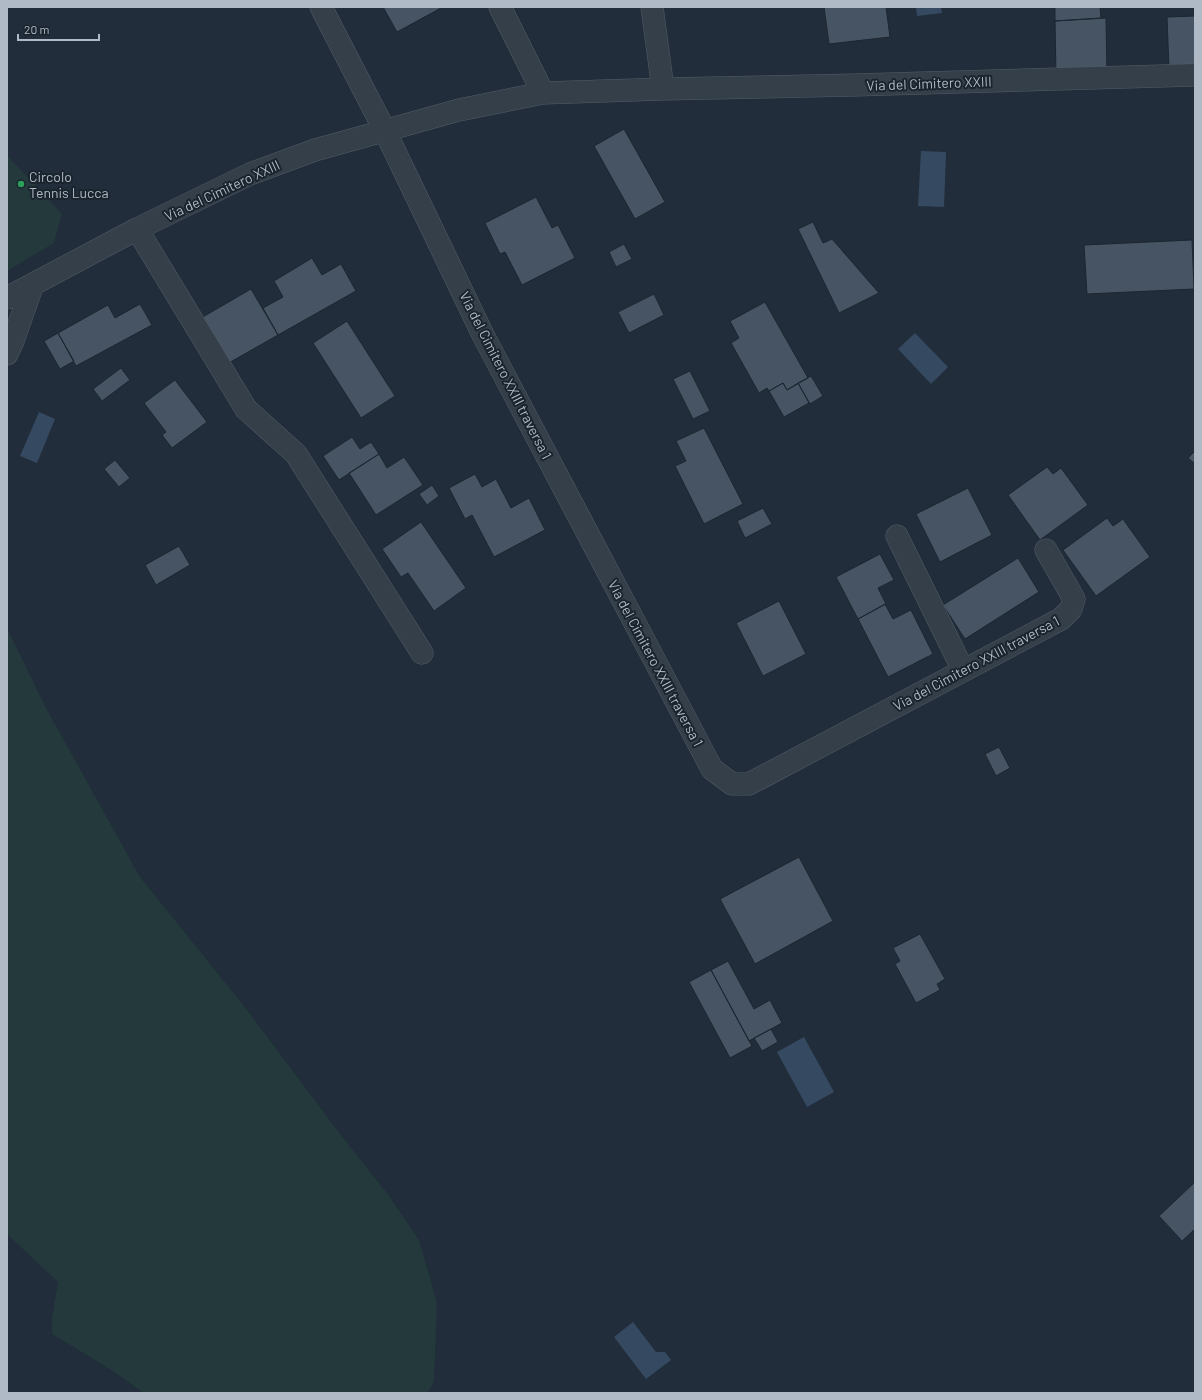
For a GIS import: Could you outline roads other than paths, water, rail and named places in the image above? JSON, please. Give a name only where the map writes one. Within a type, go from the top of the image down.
[{"type":"street","name":"Via del Cimitero XXIII traversa 1","points":[[322,7],[385,131],[484,335],[712,768],[732,784],[749,784],[1061,619],[1071,609],[1074,599],[1046,550]]},
{"type":"street","points":[[500,7],[543,92]]},
{"type":"street","points":[[652,7],[663,89]]},
{"type":"street","name":"Via del Cimitero XXIII","points":[[7,298],[137,229],[250,174],[315,150],[459,110],[543,92],[863,85],[1195,75]]},
{"type":"street","points":[[137,229],[246,409],[296,454],[422,653]]},
{"type":"street","points":[[7,354],[33,284]]},
{"type":"street","points":[[897,536],[963,670]]},
{"type":"water","points":[[916,7],[941,7],[942,13],[917,16]]},
{"type":"water","points":[[921,151],[946,152],[944,207],[918,206]]},
{"type":"water","points":[[915,333],[948,367],[931,384],[898,349]]},
{"type":"water","points":[[39,412],[55,419],[37,463],[20,456]]},
{"type":"water","points":[[804,1037],[834,1092],[807,1107],[777,1052]]},
{"type":"water","points":[[633,1322],[656,1352],[665,1352],[671,1360],[646,1379],[614,1337]]},
{"type":"place","name":"Circolo Tennis Lucca","points":[[21,184]]}]
